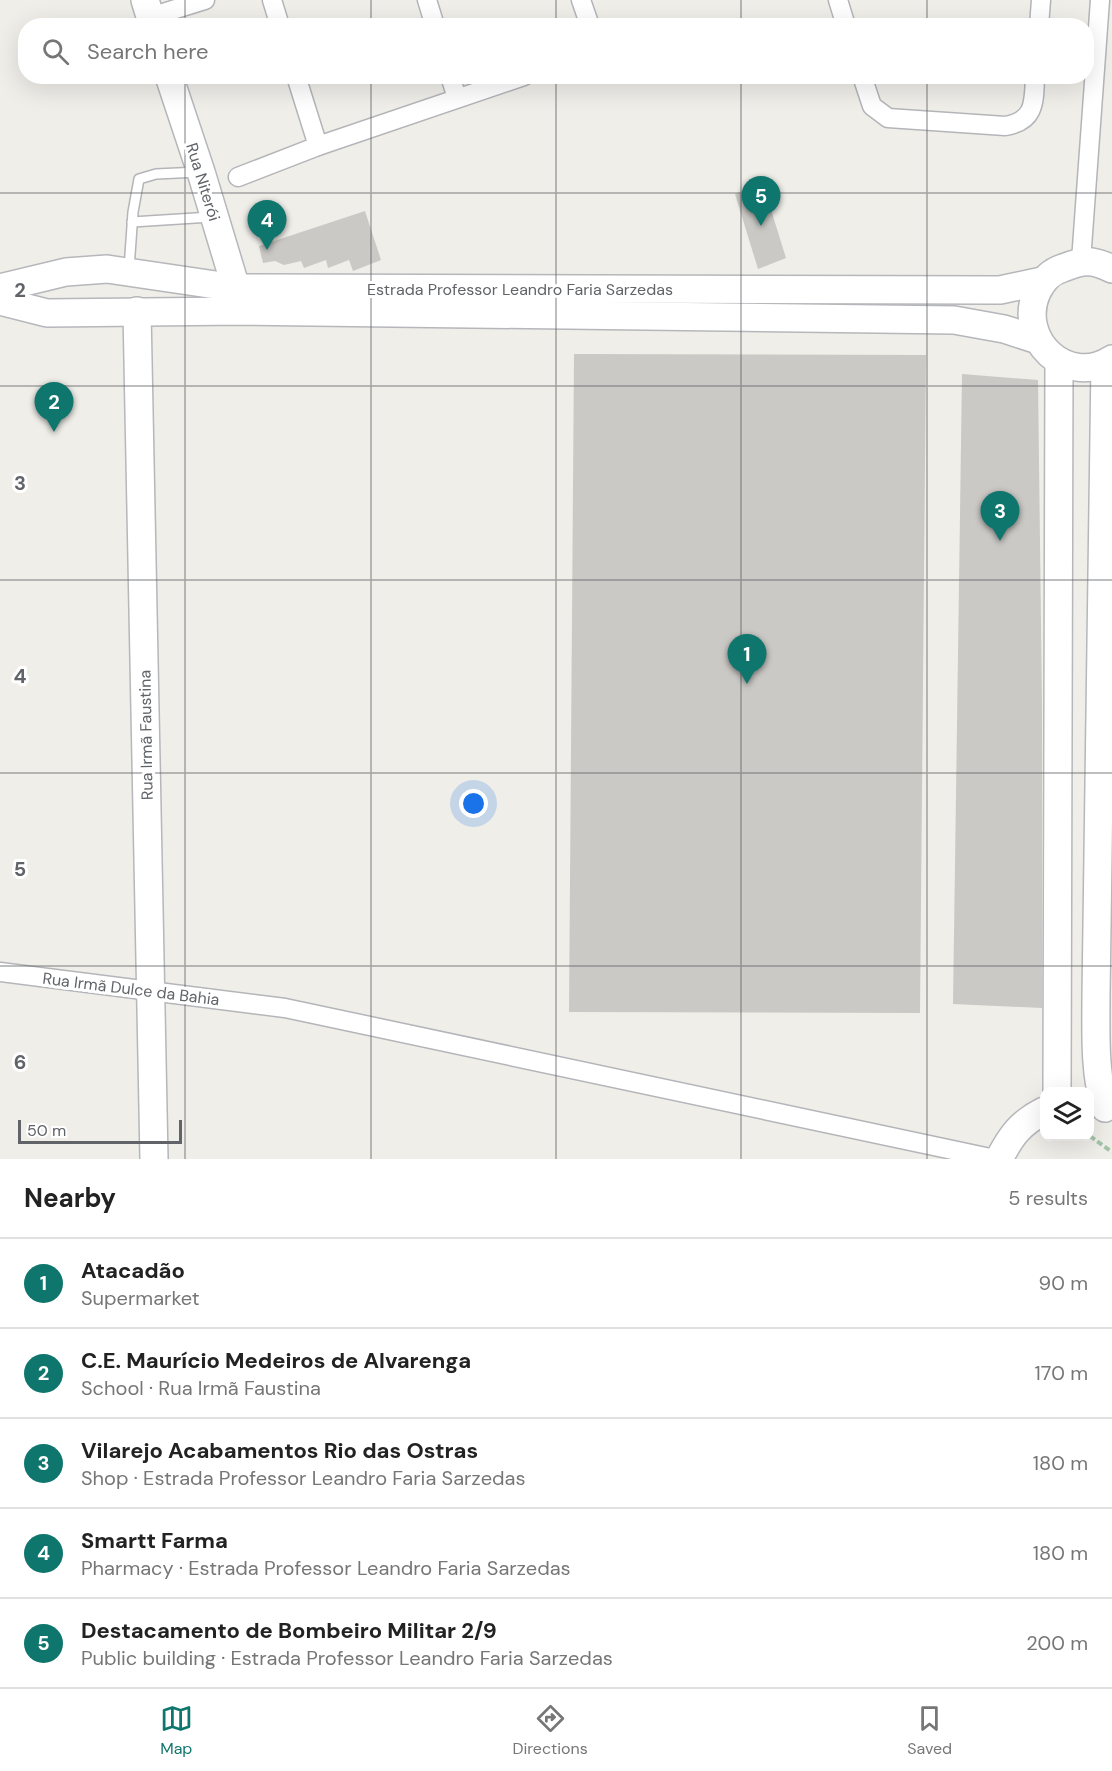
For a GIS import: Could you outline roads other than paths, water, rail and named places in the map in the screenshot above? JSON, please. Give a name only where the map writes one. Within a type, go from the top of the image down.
[{"type":"street","points":[[149,14],[205,0]]},
{"type":"street","points":[[272,0],[278,18]]},
{"type":"street","points":[[427,0],[433,18]]},
{"type":"street","points":[[581,0],[587,18]]},
{"type":"street","points":[[838,0],[844,18]]},
{"type":"street","points":[[1040,18],[1041,0]]},
{"type":"street","points":[[1094,82],[1100,0]]},
{"type":"street","name":"Rua Niterói","points":[[172,84],[236,288]]},
{"type":"street","points":[[299,84],[318,146]]},
{"type":"street","points":[[453,84],[457,98]]},
{"type":"street","points":[[238,177],[318,146],[500,84]]},
{"type":"street","points":[[865,84],[872,106],[888,118],[1005,126],[1019,124],[1029,114],[1034,99],[1035,84]]},
{"type":"street","points":[[1094,84],[1081,261],[1100,263],[1112,269]]},
{"type":"street","name":"Estrada Professor Leandro Faria Sarzedas","points":[[0,288],[66,272],[118,271],[236,288],[1000,290],[1042,281],[1054,271],[1081,261]]},
{"type":"street","points":[[96,312],[89,300],[91,284],[96,277],[118,271]]},
{"type":"street","points":[[1038,340],[1032,322],[1033,303],[1042,281]]},
{"type":"street","name":"Estrada Professor Leandro Faria Sarzedas","points":[[0,301],[47,313],[137,311],[954,320],[1004,329],[1038,340],[1050,355],[1059,361]]},
{"type":"street","name":"Rua Irmã Faustina","points":[[137,311],[154,1159]]},
{"type":"street","points":[[1057,1087],[1059,361],[1067,365],[1086,368],[1108,362],[1107,634],[1100,995],[1096,1059],[1102,1109]]},
{"type":"street","name":"Rua Irmã Dulce da Bahia","points":[[0,972],[285,1008],[997,1159]]},
{"type":"street","points":[[997,1159],[1011,1137],[1029,1118],[1040,1113]]},
{"type":"lane","points":[[118,271],[132,222],[139,179],[156,174],[201,172]]},
{"type":"lane","points":[[132,222],[214,216]]},
{"type":"place","name":"Destacamento de Bombeiro Militar 2/9","points":[[761,226]]},
{"type":"place","name":"Smartt Farma","points":[[267,250]]},
{"type":"place","name":"C.E. Maurício Medeiros de Alvarenga","points":[[54,432]]},
{"type":"place","name":"Vilarejo Acabamentos Rio das Ostras","points":[[1000,541]]},
{"type":"place","name":"Atacadão","points":[[747,684]]}]
